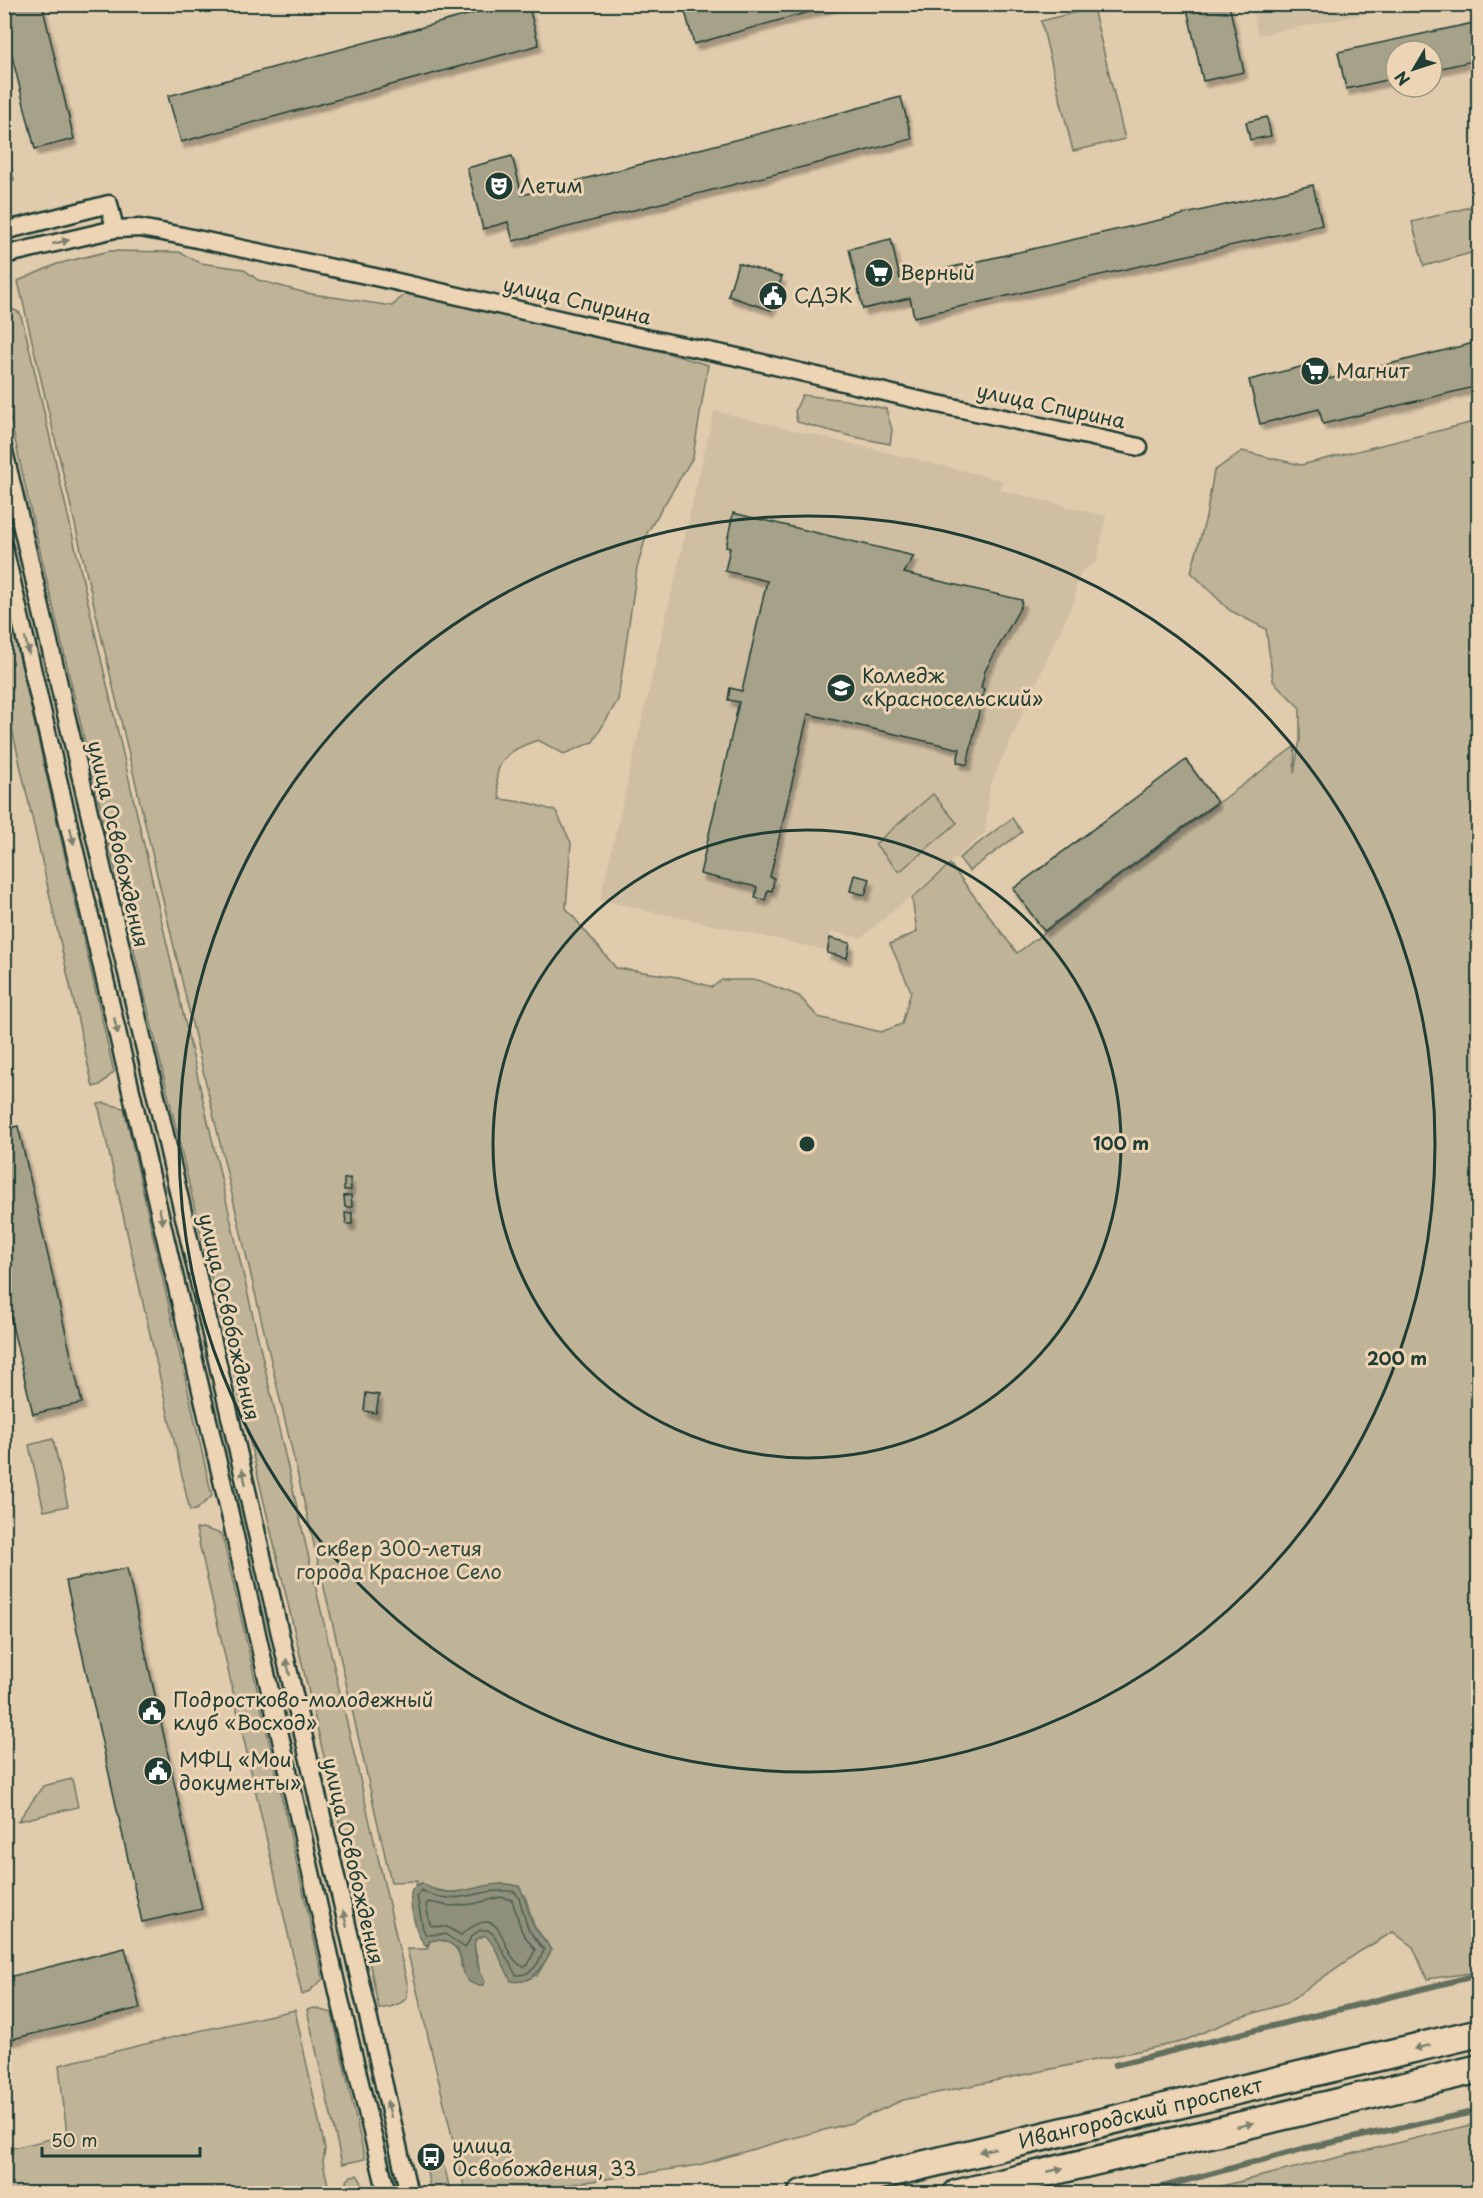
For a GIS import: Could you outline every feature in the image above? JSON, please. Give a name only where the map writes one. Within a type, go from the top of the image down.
[{"type":"highway","name":"Ивангородский проспект","points":[[802,2193],[1479,2033]]},
{"type":"highway","name":"Ивангородский проспект","points":[[957,2193],[1479,2069]]},
{"type":"street","points":[[4,231],[109,204],[115,229]]},
{"type":"street","name":"улица Спирина","points":[[4,255],[115,229],[140,228],[1139,447]]},
{"type":"street","name":"улица Освобождения","points":[[4,451],[167,1141],[409,2193]]},
{"type":"street","points":[[4,548],[226,1498],[336,1984],[387,2193]]},
{"type":"shaded area","points":[[1251,4],[1413,5],[1258,35]]},
{"type":"shaded area","name":"Колледж «Красносельский»","points":[[714,411],[1002,480],[1000,490],[1106,516],[1097,562],[1081,572],[1076,585],[1075,598],[990,785],[985,833],[861,938],[831,932],[827,950],[600,900]]},
{"type":"shaded area","points":[[4,1470],[14,1518],[5,1521],[4,1521]]},
{"type":"green space","points":[[1093,8],[1125,139],[1073,151],[1041,21]]},
{"type":"green space","points":[[5,139],[14,180],[5,173]]},
{"type":"green space","points":[[1478,205],[1478,251],[1424,266],[1412,222]]},
{"type":"green space","name":"сквер 300-летия города Красное Село","points":[[109,251],[179,252],[201,263],[243,269],[258,280],[306,293],[392,306],[406,293],[587,332],[708,365],[693,457],[647,533],[637,568],[618,700],[593,742],[564,754],[538,740],[518,748],[507,756],[497,775],[500,799],[529,803],[556,811],[571,843],[566,908],[616,968],[678,977],[712,987],[722,980],[758,980],[799,996],[818,1017],[881,1032],[902,1024],[911,991],[890,944],[917,932],[912,898],[950,864],[1017,953],[1295,746],[1294,773],[1300,740],[1300,708],[1273,681],[1266,629],[1229,610],[1191,572],[1206,517],[1214,471],[1242,451],[1301,465],[1478,421],[1478,1972],[1427,1979],[1413,1947],[1393,1932],[1359,1952],[1287,2003],[1235,2019],[1181,2042],[903,2100],[851,2123],[699,2165],[540,2189],[465,2190],[407,1949],[427,1949],[430,1941],[443,1940],[456,1949],[461,1960],[461,1967],[481,1976],[474,1945],[475,1940],[485,1935],[509,1973],[537,1976],[551,1951],[534,1926],[525,1895],[501,1884],[471,1891],[449,1892],[428,1888],[422,1883],[416,1885],[417,1881],[391,1882],[18,281],[57,264]]},
{"type":"green space","points":[[12,309],[20,313],[26,334],[408,1987],[407,1998],[390,2007],[379,2009],[346,1850],[35,530],[5,395],[5,310]]},
{"type":"green space","points":[[802,395],[846,400],[886,409],[892,430],[890,444],[797,422],[795,411]]},
{"type":"green space","points":[[4,589],[114,1072],[100,1085],[93,1087],[5,698]]},
{"type":"green space","points":[[933,794],[957,823],[899,872],[875,844]]},
{"type":"green space","points":[[1012,818],[1022,832],[969,871],[959,858]]},
{"type":"green space","points":[[104,1103],[124,1108],[212,1496],[196,1510],[190,1511],[98,1104]]},
{"type":"green space","points":[[53,1439],[68,1506],[44,1511],[29,1445]]},
{"type":"green space","points":[[202,1528],[222,1534],[323,1979],[302,1995],[196,1529]]},
{"type":"green space","points":[[72,1779],[78,1807],[18,1821],[43,1786]]},
{"type":"green space","points":[[313,2008],[332,2013],[365,2159],[342,2164],[307,2010]]},
{"type":"green space","points":[[295,2010],[325,2149],[323,2163],[330,2193],[5,2193],[5,2150],[67,2135],[59,2065]]},
{"type":"green space","points":[[1478,2123],[1478,2193],[1193,2193]]},
{"type":"green space","points":[[433,2159],[442,2164],[444,2168],[450,2193],[431,2193],[426,2167],[427,2162]]},
{"type":"green space","points":[[357,2175],[364,2193],[349,2193],[347,2181],[351,2176]]},
{"type":"water","points":[[422,1883],[442,1892],[502,1884],[519,1886],[534,1927],[551,1951],[540,1969],[531,1978],[519,1982],[511,1981],[496,1950],[485,1935],[475,1940],[475,1950],[485,1982],[483,1985],[469,1982],[457,1949],[439,1940],[430,1941],[427,1946],[419,1936],[411,1895],[412,1889]]},
{"type":"building","points":[[4,4],[42,4],[74,139],[35,149],[4,24]]},
{"type":"building","points":[[508,4],[528,4],[539,45],[181,142],[168,96]]},
{"type":"building","points":[[683,4],[838,4],[694,44]]},
{"type":"building","points":[[1186,4],[1229,4],[1244,72],[1203,81]]},
{"type":"building","points":[[1478,22],[1478,60],[1444,67],[1444,39],[1399,39]]},
{"type":"building","points":[[1384,42],[1384,81],[1346,89],[1338,52]]},
{"type":"building","points":[[901,97],[912,139],[513,241],[508,222],[483,229],[467,168],[512,156],[522,195]]},
{"type":"building","points":[[1267,117],[1271,136],[1250,140],[1246,122]]},
{"type":"building","points":[[1313,185],[1322,225],[914,317],[910,298],[863,309],[849,249],[891,239],[900,279]]},
{"type":"building","points":[[738,263],[782,277],[771,310],[728,296]]},
{"type":"building","points":[[1478,342],[1478,386],[1323,424],[1319,409],[1260,424],[1249,380],[1324,361],[1329,379]]},
{"type":"building","points":[[733,513],[914,556],[904,573],[1022,600],[1021,606],[985,671],[981,688],[984,689],[967,765],[957,762],[960,749],[808,714],[770,877],[774,878],[772,891],[768,890],[765,900],[755,898],[757,887],[700,874],[739,702],[728,700],[730,688],[742,691],[767,581],[725,571],[730,548],[726,547]]},
{"type":"building","points":[[1186,760],[1217,802],[1044,931],[1013,889]]},
{"type":"building","points":[[854,875],[870,879],[865,895],[850,891]]},
{"type":"building","points":[[830,938],[850,943],[847,958],[827,953]]},
{"type":"building","points":[[18,1126],[82,1403],[33,1414],[4,1291],[4,1129]]},
{"type":"building","points":[[350,1178],[351,1190],[344,1190],[344,1179]]},
{"type":"building","points":[[351,1195],[352,1207],[345,1207],[344,1196]]},
{"type":"building","points":[[345,1213],[352,1213],[352,1224],[346,1224]]},
{"type":"building","points":[[366,1393],[379,1395],[376,1413],[364,1411]]},
{"type":"building","points":[[127,1568],[202,1909],[142,1922],[66,1581]]},
{"type":"building","points":[[125,1948],[140,2008],[4,2041],[4,1978]]},
{"type":"waterway","points":[[1115,2065],[1478,1975]]},
{"type":"waterway","points":[[1136,2194],[1306,2148],[1478,2111]]},
{"type":"place","name":"Летим","points":[[499,186]]},
{"type":"place","name":"Верный","points":[[879,273]]},
{"type":"place","name":"СДЭК","points":[[773,296]]},
{"type":"place","name":"Магнит","points":[[1315,371]]},
{"type":"place","name":"Колледж «Красносельский»","points":[[841,688]]},
{"type":"place","name":"Подростково-молодежный клуб «Восход»","points":[[152,1711]]},
{"type":"place","name":"МФЦ «Мои документы»","points":[[158,1771]]},
{"type":"place","name":"улица Освобождения, 33","points":[[431,2157]]}]
